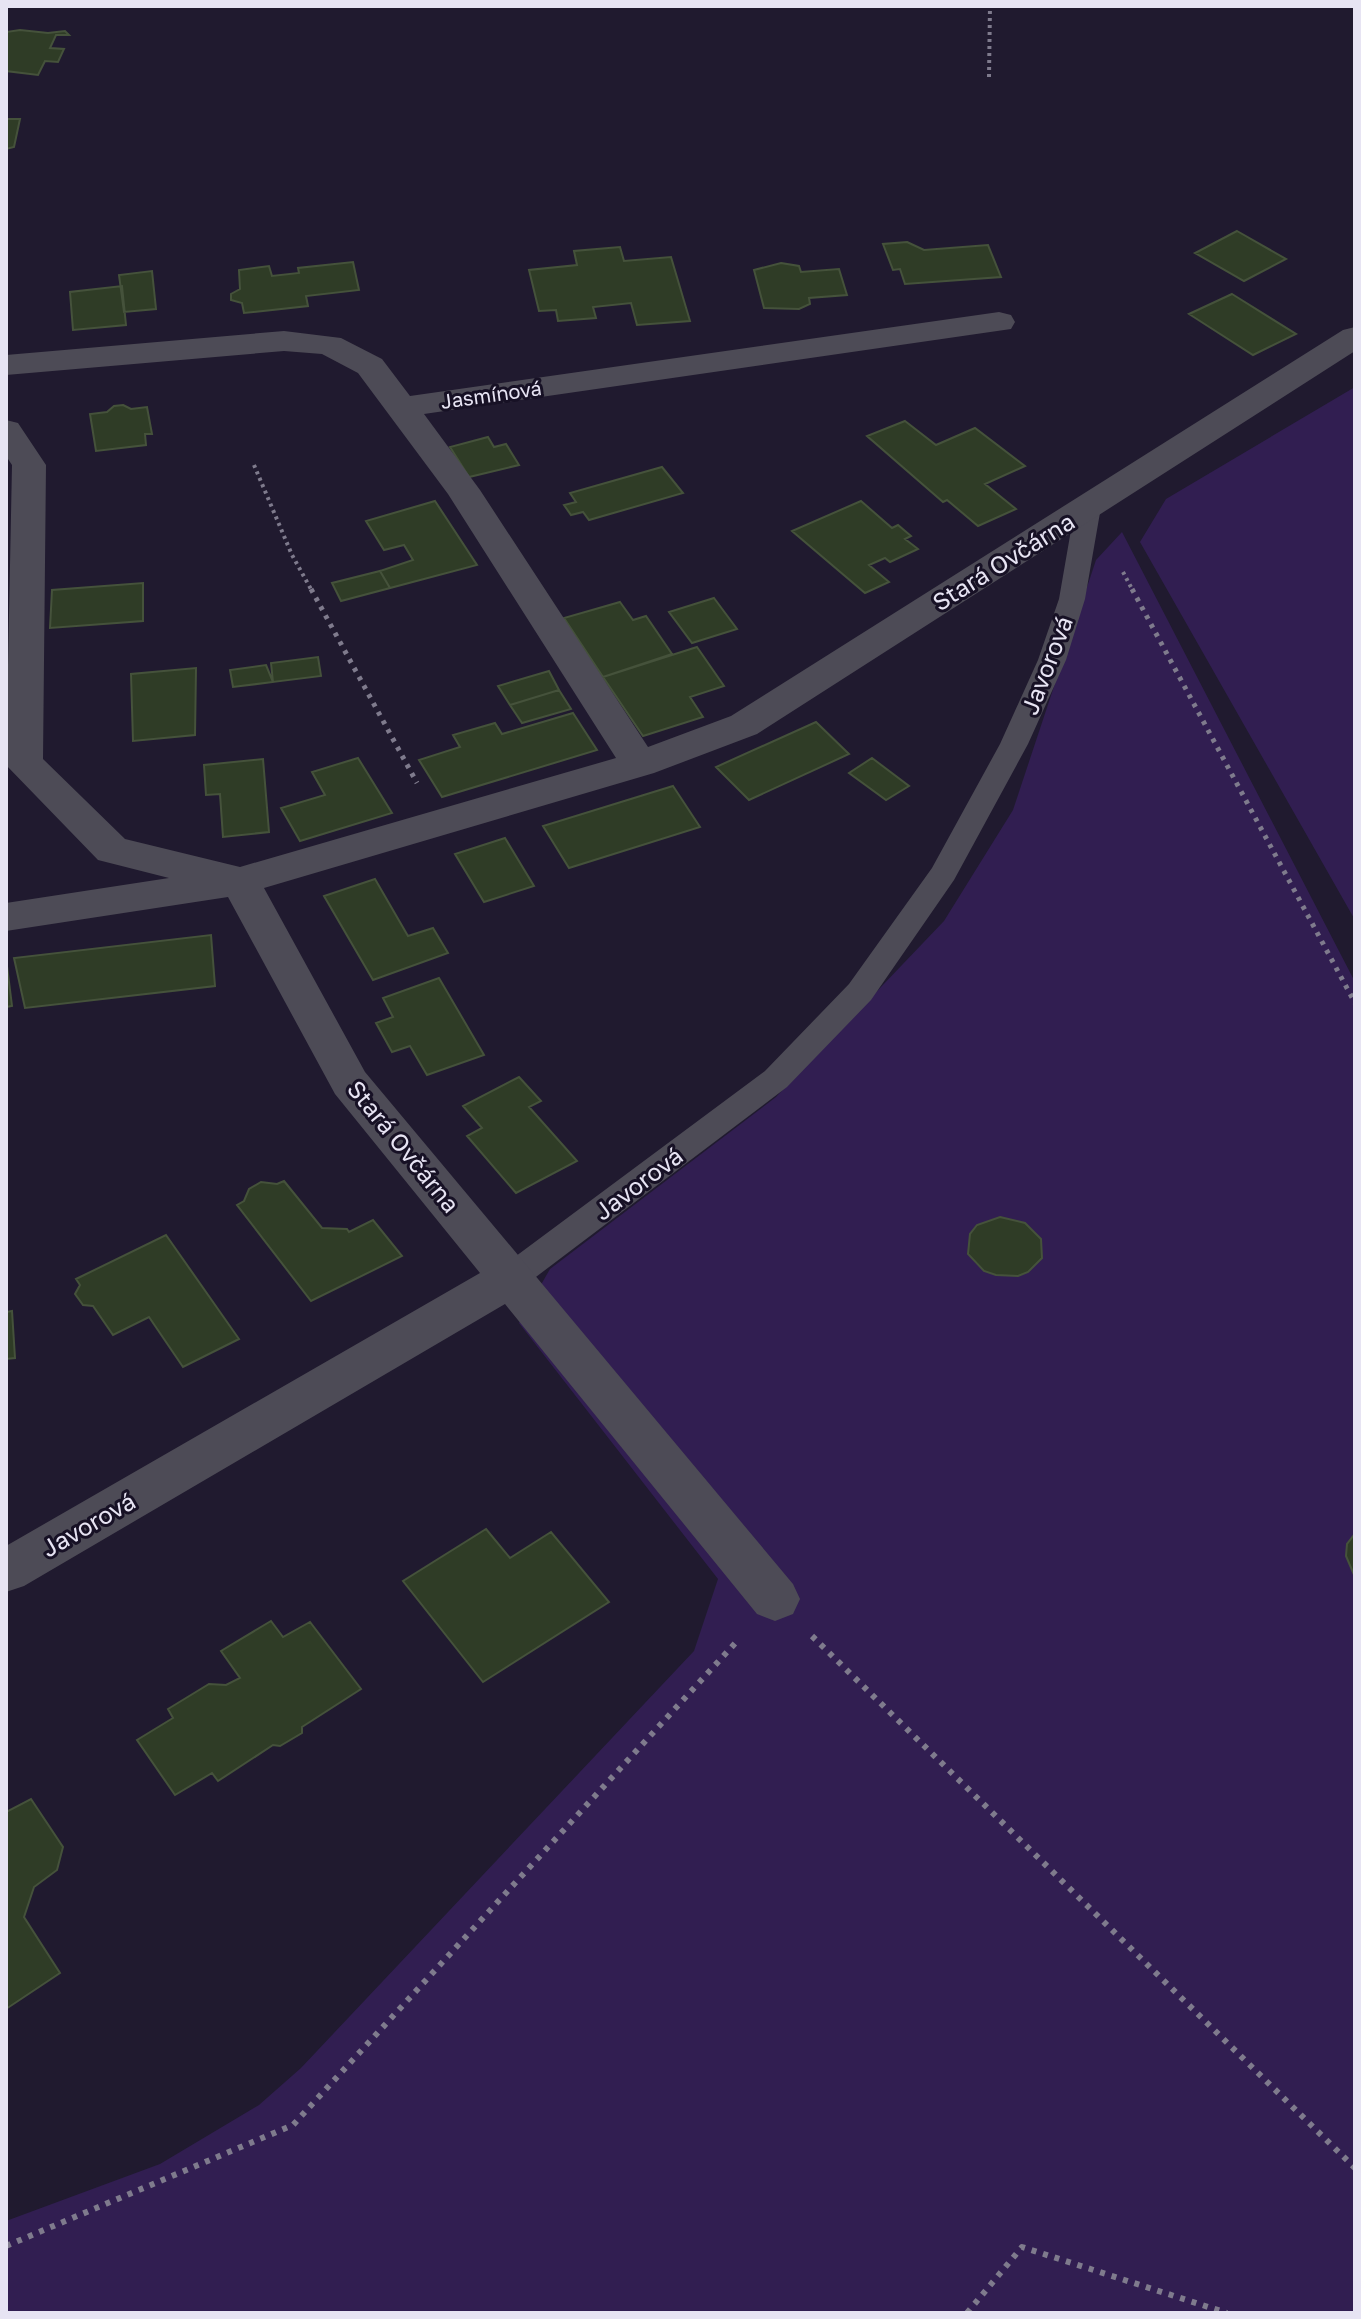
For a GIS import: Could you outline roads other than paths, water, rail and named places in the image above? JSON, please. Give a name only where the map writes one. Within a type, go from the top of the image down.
[{"type":"street","name":"Jasmínová","points":[[401,407],[999,322]]},
{"type":"street","name":"Stará Ovčárna","points":[[6,917],[240,881],[640,764],[744,725],[1355,337]]},
{"type":"street","points":[[6,365],[284,341],[329,345],[370,366],[463,490],[640,764]]},
{"type":"street","points":[[6,430],[29,465],[24,763],[112,850],[240,881]]},
{"type":"street","name":"Stará Ovčárna","points":[[240,881],[350,1083],[775,1599]]},
{"type":"street","name":"Javorová","points":[[6,1571],[512,1277]]},
{"type":"lane","name":"Javorová","points":[[512,1277],[776,1079],[860,992],[944,873],[1014,744],[1052,660],[1072,599],[1088,507]]}]
